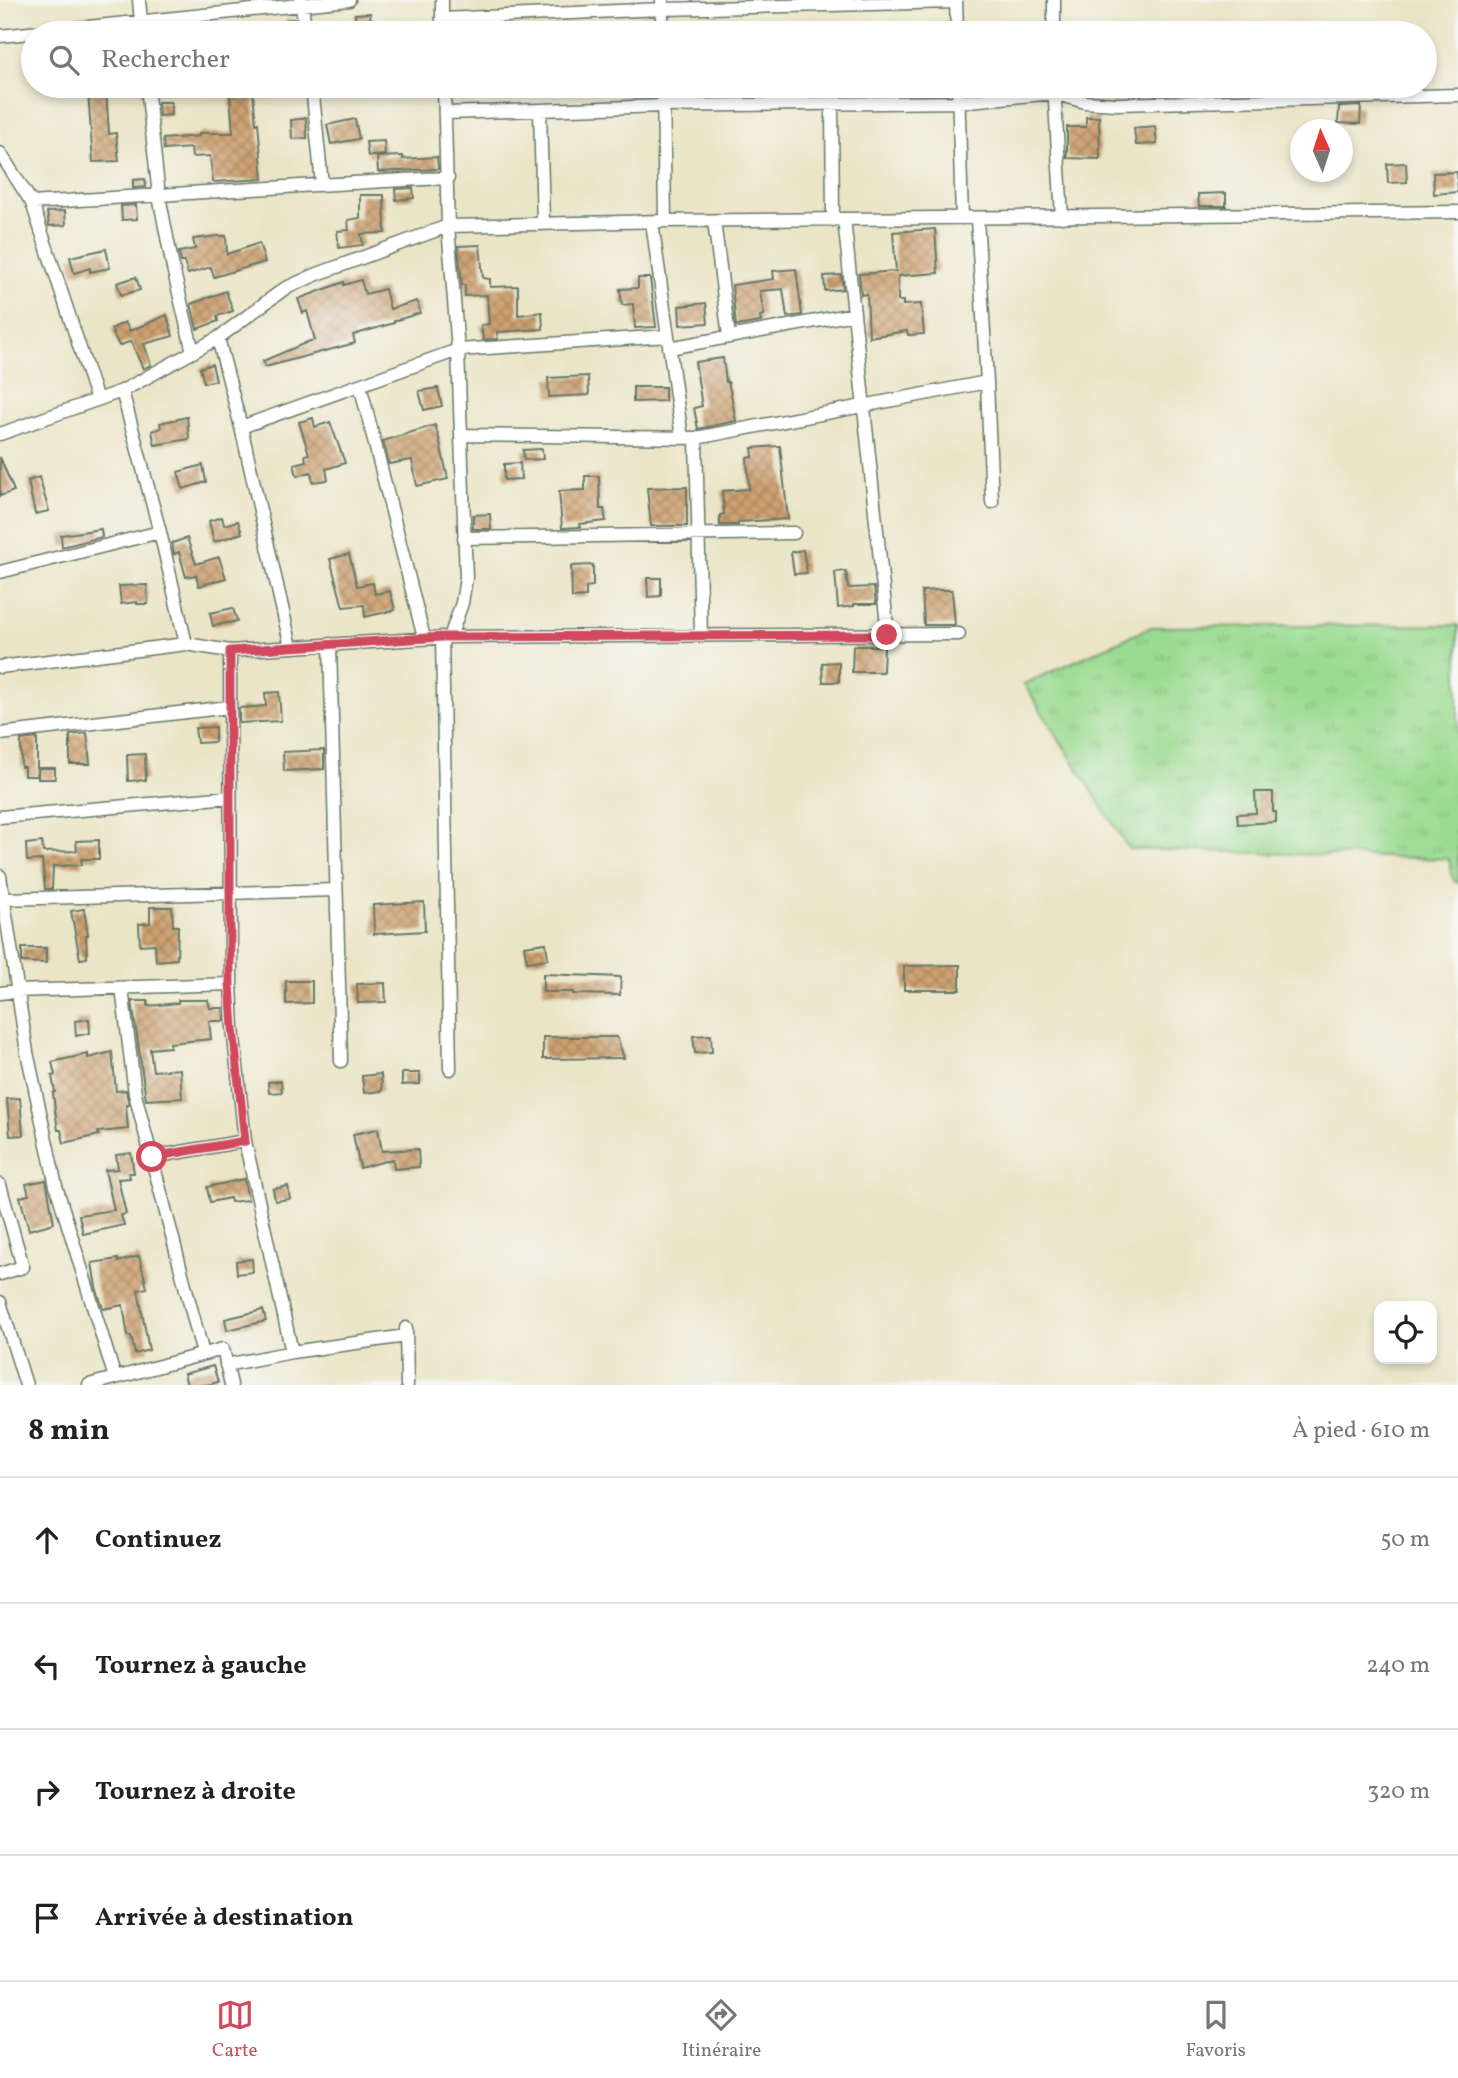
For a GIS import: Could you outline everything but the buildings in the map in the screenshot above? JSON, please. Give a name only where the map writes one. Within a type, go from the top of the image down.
[{"type":"street","points":[[139,0],[140,21]]},
{"type":"street","points":[[184,21],[302,2],[349,0]]},
{"type":"street","points":[[442,0],[442,19],[662,5],[956,1],[957,21]]},
{"type":"street","points":[[1054,0],[1054,21]]},
{"type":"street","points":[[302,2],[304,21]]},
{"type":"street","points":[[0,36],[21,35]]},
{"type":"street","points":[[1437,96],[1458,95]]},
{"type":"street","points":[[148,98],[159,196],[193,352]]},
{"type":"street","points":[[313,98],[323,184]]},
{"type":"street","points":[[445,98],[449,226],[458,350],[465,593],[446,637],[450,1069]]},
{"type":"street","points":[[664,98],[658,221],[668,342],[682,438]]},
{"type":"street","points":[[958,98],[962,218]]},
{"type":"street","points":[[446,113],[664,106],[958,102],[988,98]]},
{"type":"street","points":[[1055,98],[1062,217]]},
{"type":"street","points":[[1075,98],[1085,102],[1116,104],[1344,98]]},
{"type":"street","points":[[832,105],[839,220],[854,314],[887,635]]},
{"type":"street","points":[[540,110],[543,223]]},
{"type":"street","points":[[0,153],[32,203],[97,400]]},
{"type":"street","points":[[32,203],[448,178]]},
{"type":"street","points":[[0,434],[122,391],[218,338],[284,289],[449,226],[1458,212]]},
{"type":"street","points":[[977,218],[992,502]]},
{"type":"street","points":[[714,221],[729,337]]},
{"type":"street","points":[[241,427],[458,350],[729,337],[854,314]]},
{"type":"street","points":[[218,338],[291,647]]},
{"type":"street","points":[[461,435],[696,438],[987,382]]},
{"type":"street","points":[[360,385],[424,638]]},
{"type":"street","points":[[122,391],[160,532],[186,644]]},
{"type":"street","points":[[696,438],[701,636]]},
{"type":"street","points":[[0,572],[160,532]]},
{"type":"street","points":[[464,538],[794,533]]},
{"type":"street","points":[[0,667],[186,644],[230,651],[446,637],[959,634]]},
{"type":"street","points":[[330,644],[341,1061]]},
{"type":"street","points":[[230,651],[230,984],[233,1028],[245,1141],[292,1352]]},
{"type":"street","points":[[0,734],[229,707]]},
{"type":"street","points":[[0,817],[230,797]]},
{"type":"street","points":[[0,876],[4,899],[3,920],[27,1052],[56,1186],[115,1378]]},
{"type":"street","points":[[4,899],[336,890]]},
{"type":"street","points":[[0,993],[230,984]]},
{"type":"street","points":[[122,988],[135,1094],[203,1354]]},
{"type":"street","points":[[152,1157],[245,1141]]},
{"type":"street","points":[[0,1185],[23,1267],[0,1274]]},
{"type":"street","points":[[0,1302],[26,1385]]},
{"type":"street","points":[[226,1365],[406,1332],[407,1385]]},
{"type":"street","points":[[89,1385],[115,1378],[134,1379],[223,1349],[231,1385]]},
{"type":"green space","points":[[1458,625],[1458,883],[1454,882],[1449,859],[1129,849],[1024,684],[1151,627]]},
{"type":"route","points":[[152,1157],[245,1141],[230,984],[230,651],[442,637],[887,635]]}]
